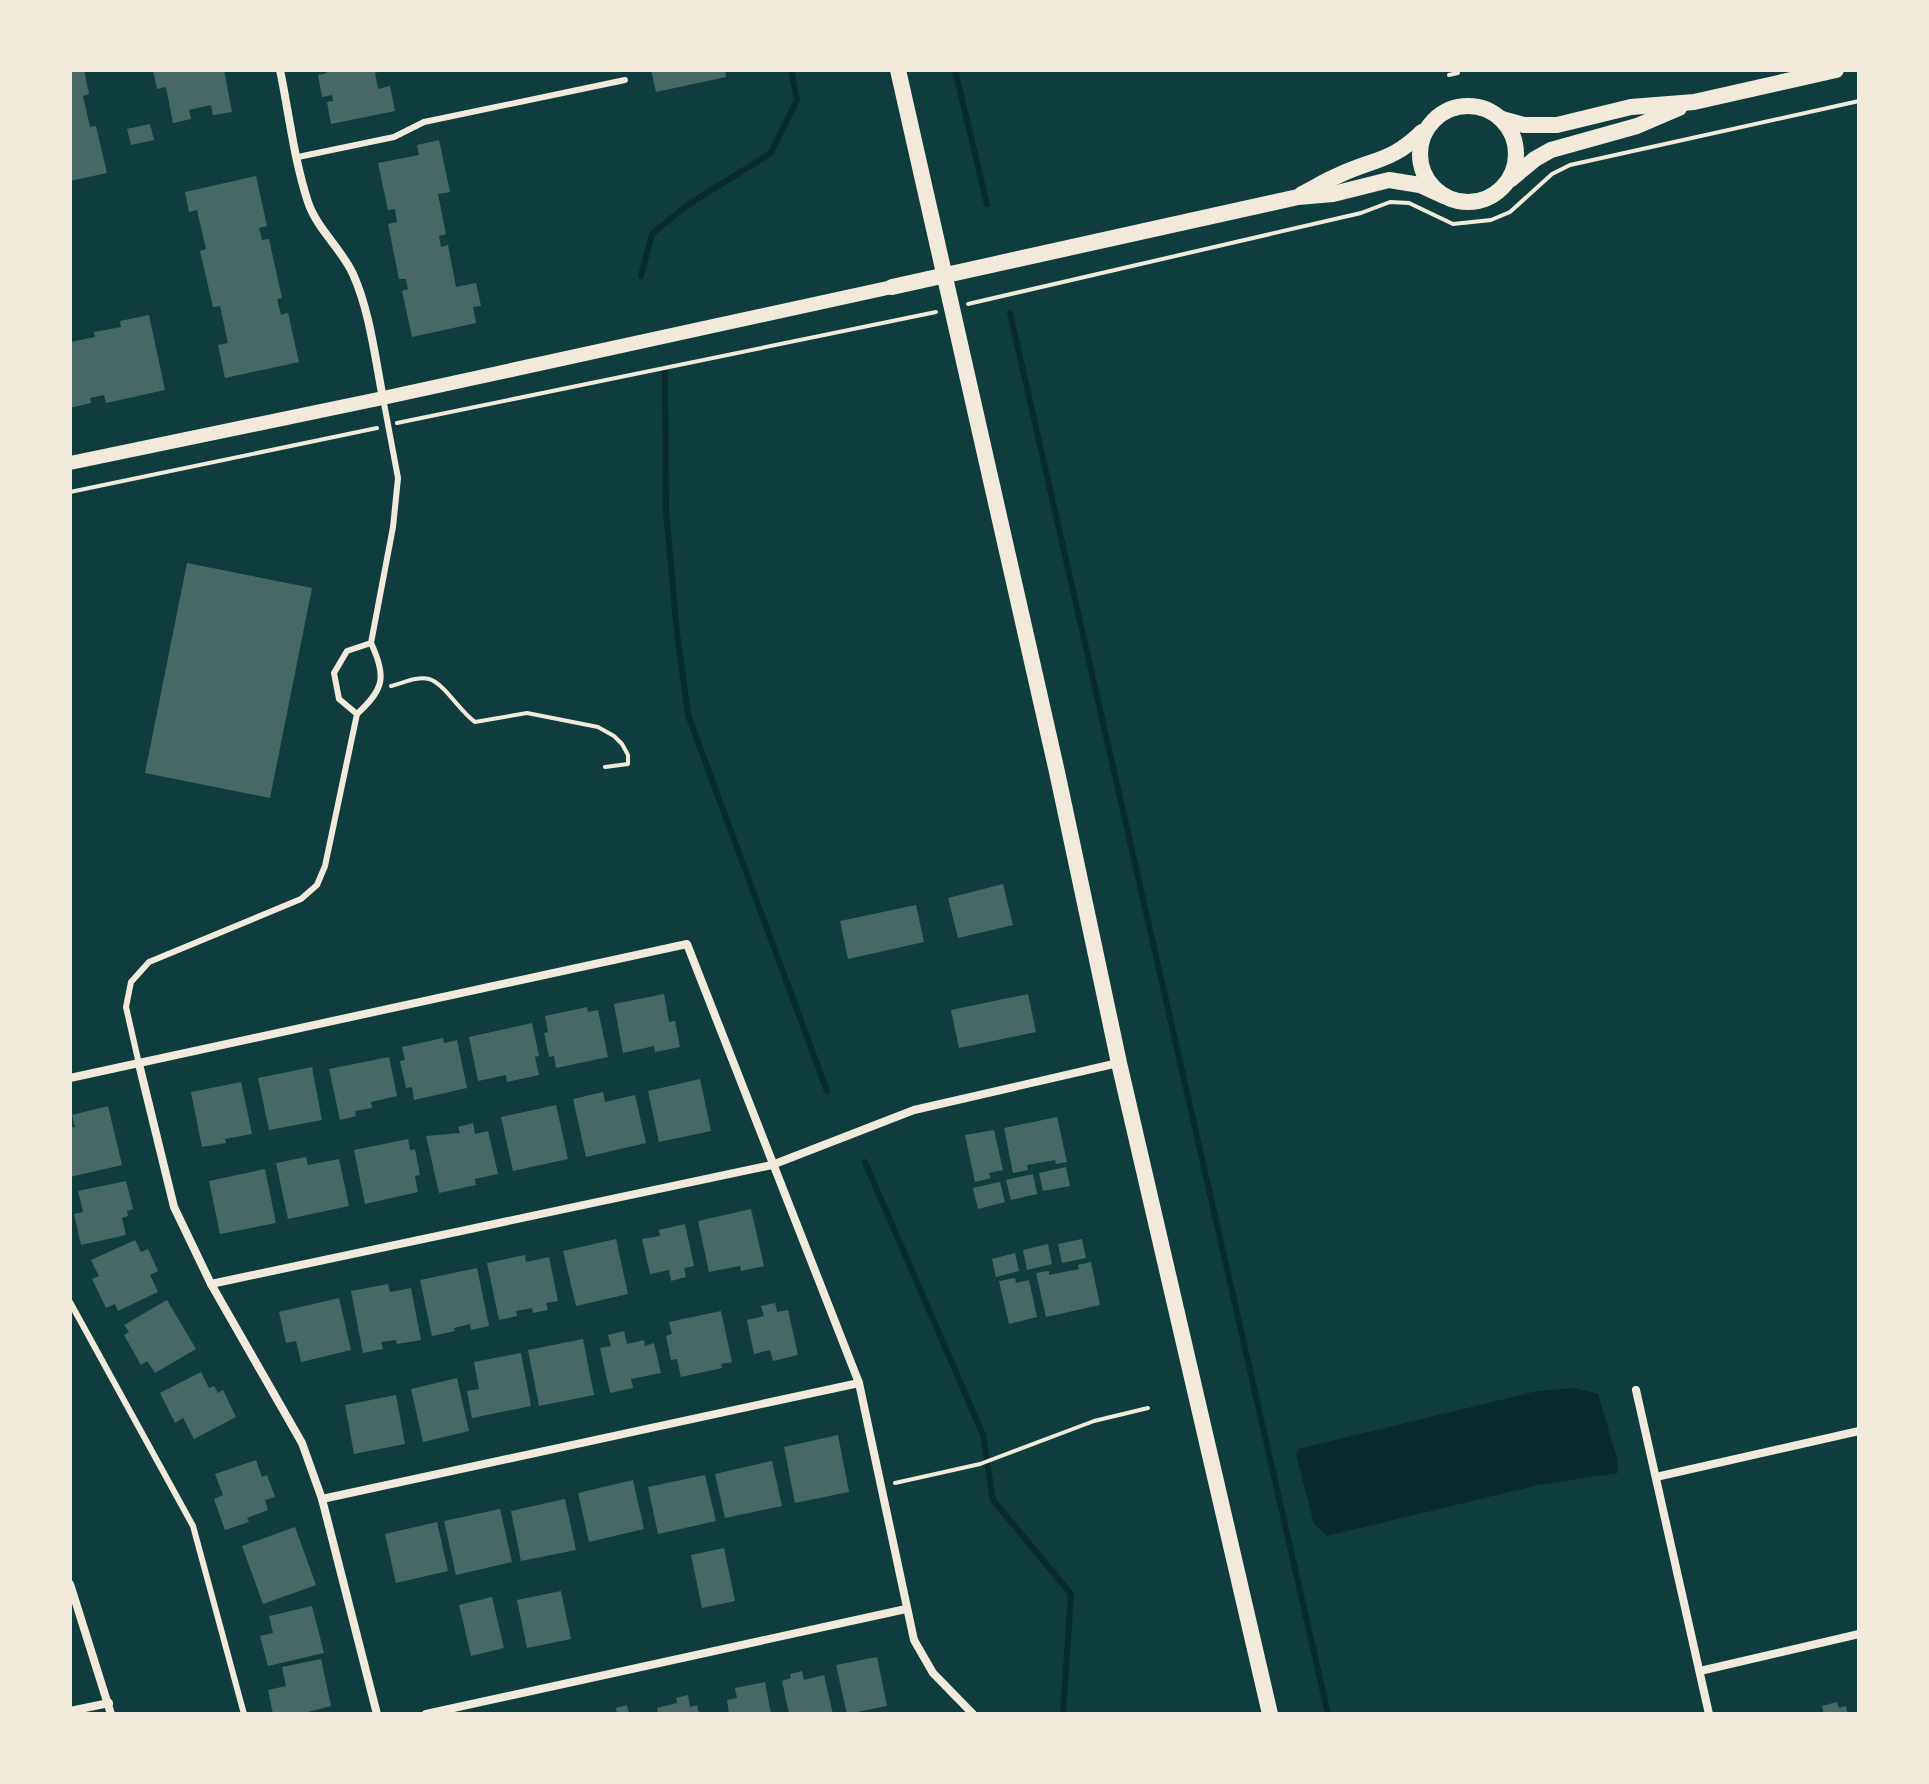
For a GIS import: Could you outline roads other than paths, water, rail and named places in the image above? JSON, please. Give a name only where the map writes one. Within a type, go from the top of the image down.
[{"type":"main road","points":[[898,70],[1057,772],[1119,1063],[1270,1714]]},
{"type":"main road","points":[[1298,197],[1339,174],[1385,160],[1406,148],[1447,111],[1470,106],[1524,125],[1557,125],[1631,107],[1694,102],[1836,70]]},
{"type":"main road","points":[[892,287],[1298,197],[1333,194],[1389,180],[1420,185],[1467,202],[1478,201],[1489,198],[1535,159],[1551,150],[1637,126],[1694,102]]},
{"type":"main road","points":[[1502,119],[1514,138],[1517,150],[1513,173],[1507,183]]},
{"type":"main road","points":[[1429,125],[1420,147],[1422,170],[1427,180],[1444,196]]},
{"type":"street","points":[[280,70],[308,203],[326,236],[346,260],[363,301],[383,398]]},
{"type":"street","points":[[70,463],[892,287]]},
{"type":"street","points":[[70,1078],[687,944],[859,1383],[914,1640],[933,1673],[973,1714]]},
{"type":"street","points":[[211,1284],[772,1165],[914,1110],[1119,1063]]},
{"type":"street","points":[[139,1064],[174,1207],[211,1284],[302,1443],[322,1499],[377,1714]]},
{"type":"street","points":[[322,1499],[859,1383]]},
{"type":"street","points":[[1636,1390],[1709,1714]]},
{"type":"street","points":[[1656,1477],[1859,1431]]},
{"type":"street","points":[[70,1584],[111,1714]]},
{"type":"street","points":[[426,1714],[906,1609]]},
{"type":"street","points":[[1700,1671],[1859,1634]]},
{"type":"street","points":[[70,1711],[109,1703]]},
{"type":"lane","points":[[298,157],[394,137],[424,122],[625,80]]},
{"type":"lane","points":[[139,1064],[126,1007],[131,982],[149,962],[301,899],[317,885],[325,866],[357,714],[373,699],[381,685],[377,657],[371,643],[393,527],[398,478],[383,398]]},
{"type":"lane","points":[[357,714],[339,699],[334,673],[347,651],[371,643]]},
{"type":"lane","points":[[70,1302],[193,1526],[244,1714]]},
{"type":"water","points":[[1575,1388],[1598,1394],[1617,1458],[1618,1473],[1538,1485],[1327,1536],[1314,1524],[1296,1455],[1298,1449],[1537,1391]]},
{"type":"waterway","points":[[641,276],[652,234],[686,206],[771,153],[797,100],[791,70]]},
{"type":"waterway","points":[[955,70],[987,204]]},
{"type":"waterway","points":[[1010,313],[1328,1714]]},
{"type":"waterway","points":[[665,370],[666,511],[688,715],[827,1091]]},
{"type":"waterway","points":[[865,1162],[983,1435],[993,1500],[1071,1594],[1063,1714]]}]
